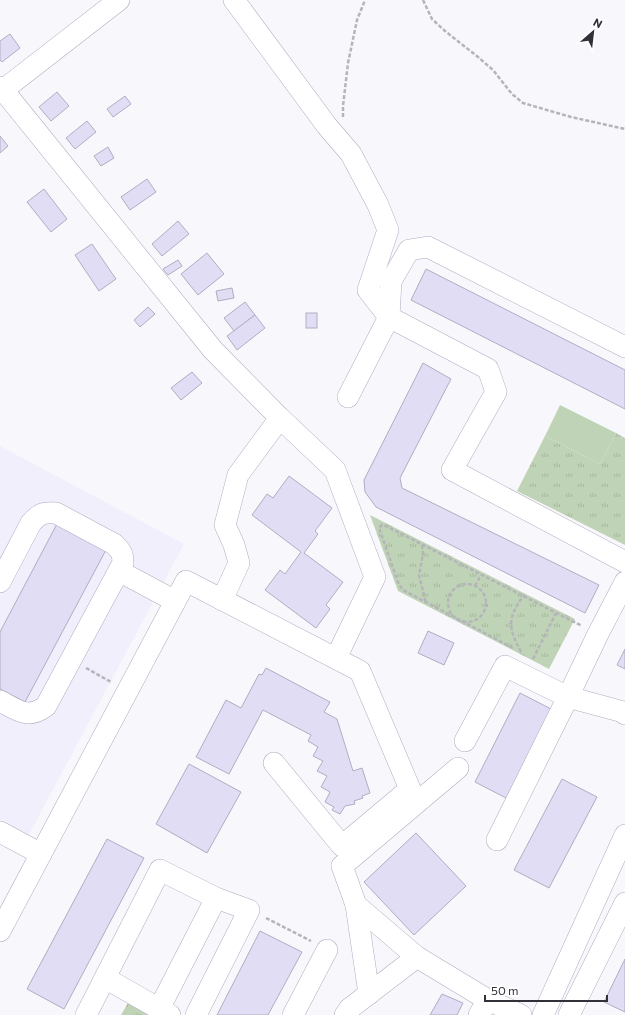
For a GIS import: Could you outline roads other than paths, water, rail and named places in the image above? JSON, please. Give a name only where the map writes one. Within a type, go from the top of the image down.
[{"type":"street","points":[[119,0],[1,89],[213,350],[280,418],[335,470],[375,577],[336,658]]},
{"type":"street","points":[[234,0],[327,126],[350,154],[378,205],[388,230],[368,290],[390,317],[488,369],[496,392],[452,470],[625,562]]},
{"type":"street","points":[[348,397],[390,317],[391,281],[409,250],[428,247],[625,348]]},
{"type":"street","points":[[222,600],[240,563],[234,545],[225,526],[238,475],[280,418]]},
{"type":"street","points":[[0,582],[31,523],[41,514],[48,512],[56,513],[114,544],[121,550],[123,556],[123,563],[119,571],[46,706],[40,711],[26,714],[0,701]]},
{"type":"street","points":[[119,571],[175,601]]},
{"type":"street","points":[[0,931],[186,581],[360,671],[410,789],[342,846],[274,763]]},
{"type":"street","points":[[497,840],[625,582]]},
{"type":"street","points":[[465,741],[505,666],[568,697],[624,712],[625,714]]},
{"type":"street","points":[[369,994],[356,905],[342,866],[458,768]]},
{"type":"street","points":[[0,832],[41,854]]},
{"type":"street","points":[[543,1015],[625,835]]},
{"type":"street","points":[[86,1015],[160,870],[216,898],[249,910],[196,1015]]},
{"type":"street","points":[[105,978],[165,1012],[216,898]]},
{"type":"street","points":[[569,1015],[625,903]]},
{"type":"street","points":[[356,905],[417,957],[483,1007],[521,1015]]},
{"type":"street","points":[[293,1015],[327,950]]},
{"type":"street","points":[[346,1015],[349,1009],[417,957]]}]
